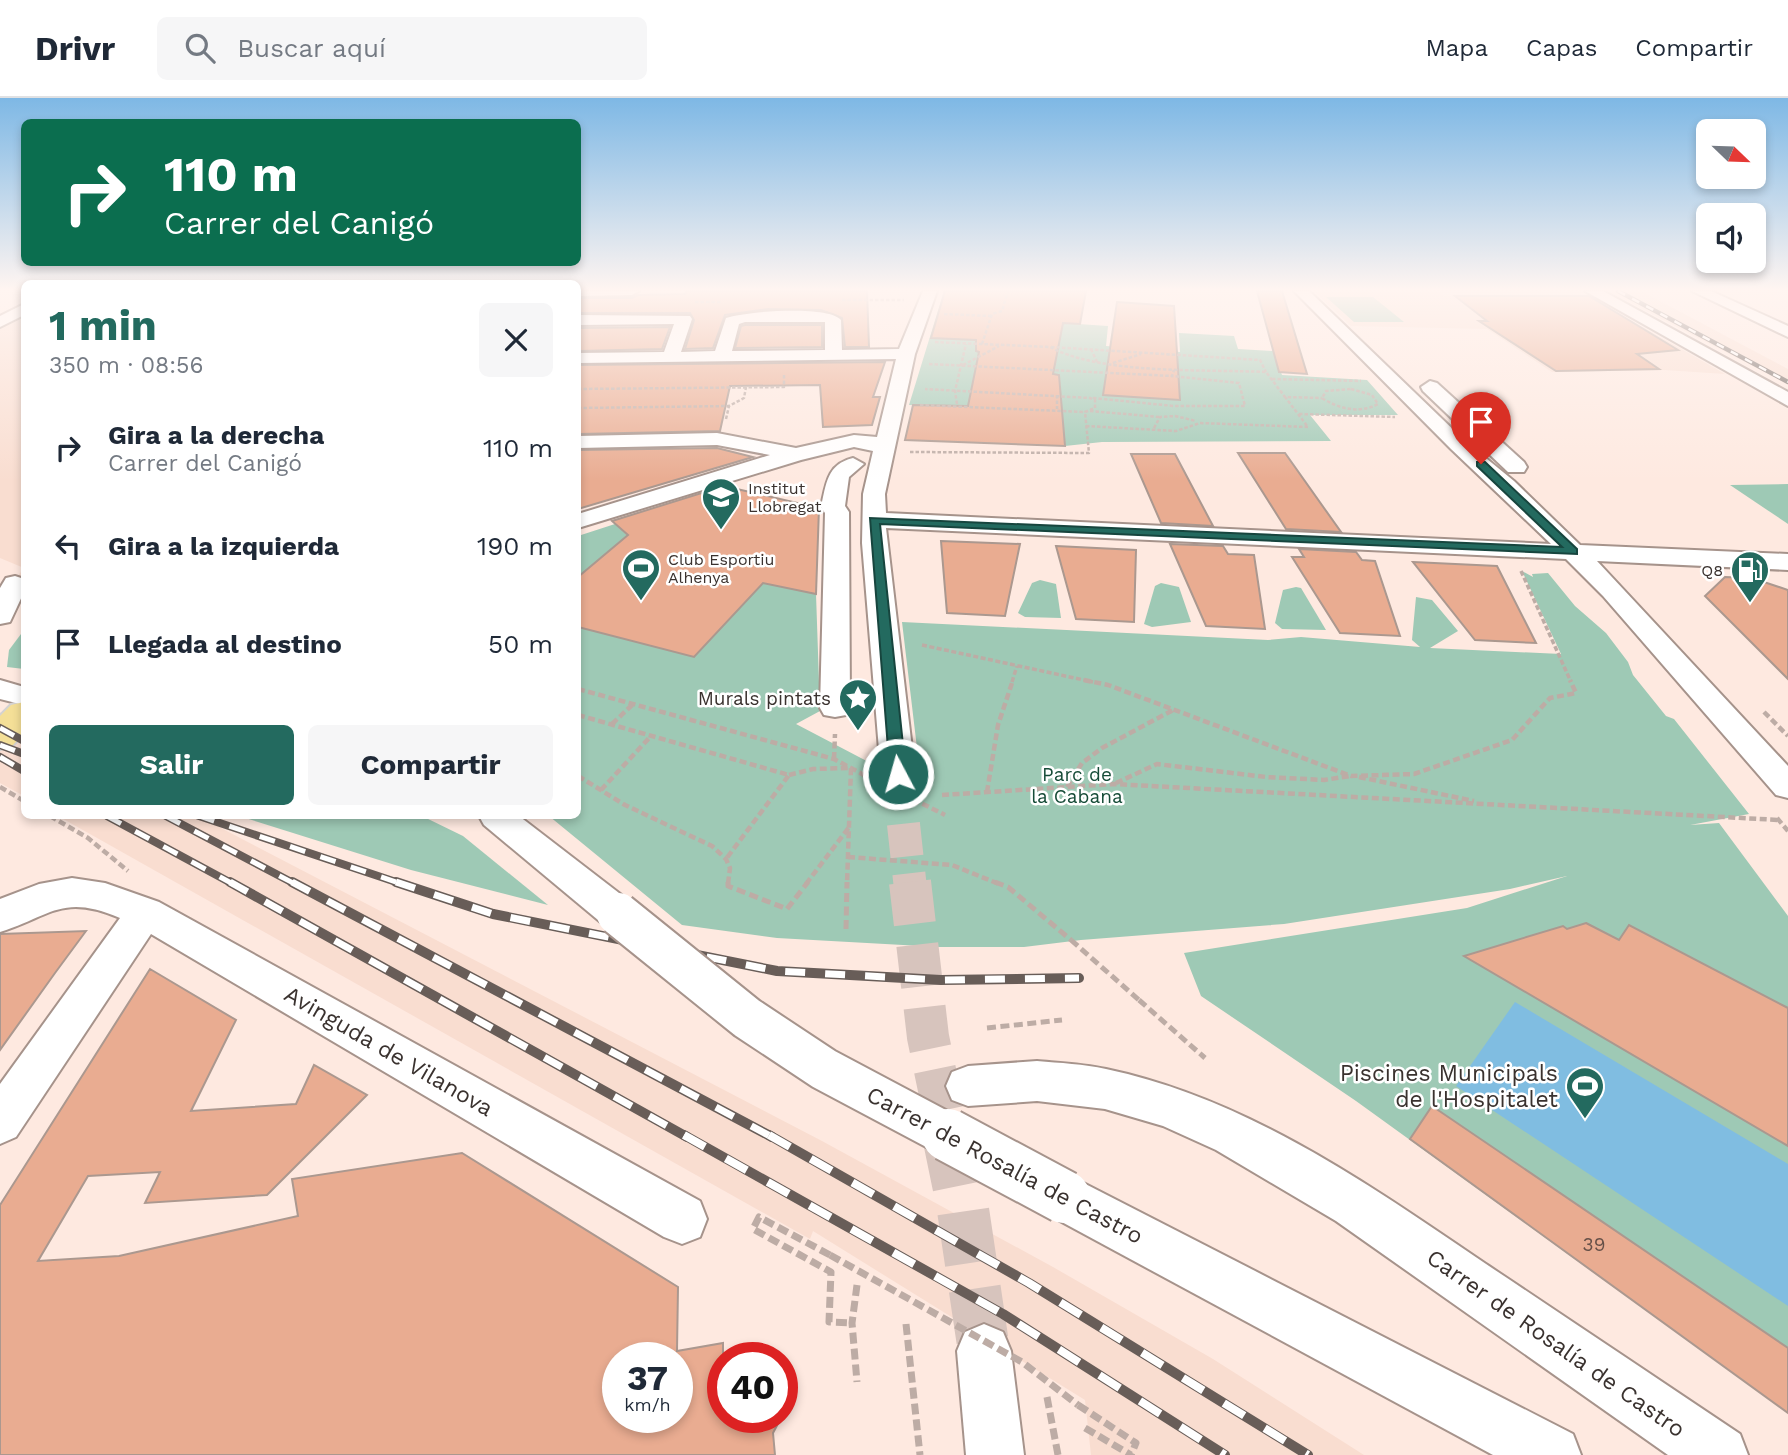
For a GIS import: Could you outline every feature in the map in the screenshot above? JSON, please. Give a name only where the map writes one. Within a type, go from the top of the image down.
[{"type":"main road","points":[[0,737],[14,697]]},
{"type":"street","points":[[829,453],[887,426],[915,354]]},
{"type":"street","points":[[1368,354],[1458,445],[1506,486],[1579,541],[1666,648],[1788,787]]},
{"type":"street","points":[[1706,354],[1788,400]]},
{"type":"street","points":[[581,358],[834,355],[914,359]]},
{"type":"street","points":[[1414,373],[1533,482]]},
{"type":"street","points":[[835,709],[837,512],[833,507],[836,489],[839,474],[875,460],[891,430],[887,426]]},
{"type":"street","points":[[581,442],[717,439],[787,457]]},
{"type":"street","points":[[854,440],[868,441],[875,460],[874,520],[894,784]]},
{"type":"street","points":[[581,520],[787,457],[829,453],[875,460]]},
{"type":"street","points":[[874,520],[1579,541],[1609,553],[1788,562]]},
{"type":"street","points":[[0,616],[13,582]]},
{"type":"street","name":"Carrer de Rosalía de Castro","points":[[500,819],[747,1018],[824,1069],[1552,1455]]},
{"type":"street","name":"Avinguda de Vilanova","points":[[0,917],[50,895],[92,891],[145,912],[682,1219]]},
{"type":"street","points":[[0,1122],[145,912]]},
{"type":"street","name":"Carrer de Rosalía de Castro","points":[[968,1086],[1009,1079],[1081,1084],[1188,1114],[1244,1138],[1296,1166],[1359,1207],[1719,1455]]},
{"type":"street","points":[[984,1351],[995,1455]]},
{"type":"path","points":[[957,405],[955,391],[964,354]]},
{"type":"path","points":[[961,366],[983,354]]},
{"type":"path","points":[[1064,354],[1098,364],[1216,369],[1269,375]]},
{"type":"path","points":[[1093,354],[1098,371]]},
{"type":"path","points":[[1098,364],[1151,354]]},
{"type":"path","points":[[909,405],[1057,409],[1175,416],[1200,423],[1308,427],[1260,360],[1164,354]]},
{"type":"path","points":[[1214,357],[1216,369]]},
{"type":"path","points":[[914,359],[961,366],[1098,371],[1238,383],[1245,406],[1174,406],[1057,395],[914,388]]},
{"type":"path","points":[[581,389],[784,387],[784,363]]},
{"type":"path","points":[[1172,376],[1174,370],[1363,381]]},
{"type":"path","points":[[1336,380],[1344,389]]},
{"type":"path","points":[[581,408],[729,406],[744,398],[746,387]]},
{"type":"path","points":[[1285,397],[1322,398],[1336,406],[1355,409],[1372,408],[1378,401],[1366,393],[1344,389],[1326,391],[1322,398]]},
{"type":"path","points":[[1057,395],[1057,409]]},
{"type":"path","points":[[1087,412],[1095,408],[1095,400],[1090,398]]},
{"type":"path","points":[[724,431],[729,406]]},
{"type":"path","points":[[1174,406],[1175,416]]},
{"type":"path","points":[[1355,409],[1360,416]]},
{"type":"path","points":[[875,460],[1089,453],[1087,412]]},
{"type":"path","points":[[1298,414],[1398,417]]},
{"type":"path","points":[[1154,428],[1160,417]]},
{"type":"path","points":[[1086,426],[1185,430],[1200,423]]},
{"type":"path","points":[[1114,784],[1157,764],[1266,777],[1324,780],[1351,776],[1414,774],[1512,740],[1550,698],[1576,693],[1518,563]]},
{"type":"path","points":[[922,645],[1108,685],[1351,776],[1488,804]]},
{"type":"path","points":[[987,792],[998,724],[1017,666]]},
{"type":"path","points":[[581,690],[822,756],[894,784],[945,815]]},
{"type":"path","points":[[612,724],[633,704]]},
{"type":"path","points":[[1067,787],[1082,763],[1102,748],[1174,709]]},
{"type":"path","points":[[581,716],[789,775],[813,769],[851,768]]},
{"type":"path","points":[[601,790],[651,736]]},
{"type":"path","points":[[813,769],[822,756]]},
{"type":"path","points":[[846,929],[851,768]]},
{"type":"path","points":[[726,859],[789,775]]},
{"type":"path","points":[[581,778],[712,846],[726,859],[730,868],[728,887],[787,909],[850,826]]},
{"type":"path","points":[[942,795],[1114,784],[1779,820],[1788,831]]},
{"type":"path","points":[[0,787],[21,799]]},
{"type":"path","points":[[55,819],[88,838],[128,871]]},
{"type":"path","points":[[848,857],[951,865],[1009,887],[1205,1058]]},
{"type":"path","points":[[987,1028],[1062,1020]]},
{"type":"path","points":[[852,1323],[829,1322],[831,1272],[753,1229],[759,1217],[1022,1362],[1078,1405],[1136,1443],[1131,1455],[1084,1428]]},
{"type":"path","points":[[857,1285],[852,1323],[857,1382]]},
{"type":"path","points":[[905,1324],[920,1455]]},
{"type":"path","points":[[1047,1397],[1058,1455]]},
{"type":"shaded area","points":[[0,354],[21,354],[21,567],[0,558]]},
{"type":"shaded area","points":[[1525,354],[1691,354],[1725,374],[1664,370],[1552,372]]},
{"type":"shaded area","points":[[1730,354],[1760,354],[1788,369],[1788,384]]},
{"type":"shaded area","points":[[0,712],[21,723],[21,794],[0,783]]},
{"type":"shaded area","points":[[63,819],[204,819],[822,1141],[1053,1267],[1213,1359],[1364,1455],[1091,1455],[1085,1400],[813,1231],[810,1239]]},
{"type":"green space","points":[[925,354],[1274,354],[1282,375],[1367,380],[1398,415],[1310,415],[1331,441],[1102,442],[1065,446],[1062,410],[909,405]]},
{"type":"green space","points":[[1788,484],[1788,524],[1730,485]]},
{"type":"green space","name":"Parc de la Cabana","points":[[615,524],[645,551],[701,570],[816,594],[820,711],[796,724],[922,790],[902,622],[1268,640],[1301,637],[1420,647],[1412,640],[1416,597],[1432,600],[1458,631],[1430,648],[1561,654],[1522,571],[1533,577],[1532,574],[1548,573],[1575,606],[1606,633],[1628,662],[1633,675],[1666,716],[1674,719],[1749,814],[1690,825],[1719,823],[1788,916],[1788,1413],[1356,1101],[1201,996],[1184,953],[1467,908],[1567,876],[1510,889],[1284,924],[1024,947],[939,947],[777,938],[682,925],[553,819],[581,819],[581,535]]},
{"type":"green space","points":[[1040,580],[1056,584],[1061,618],[1025,617],[1018,613],[1032,583]]},
{"type":"green space","points":[[1161,583],[1179,587],[1191,622],[1152,627],[1144,624],[1155,586]]},
{"type":"green space","points":[[1301,588],[1326,630],[1282,629],[1275,623],[1283,590]]},
{"type":"green space","points":[[21,634],[21,669],[7,667],[9,650]]},
{"type":"green space","points":[[249,819],[428,819],[463,836],[548,905],[411,870]]},
{"type":"water","points":[[1515,1002],[1788,1164],[1788,1306],[1456,1086]]},
{"type":"building","points":[[979,354],[1057,354],[1053,374],[1059,375],[1065,446],[905,440],[913,405],[968,406]]},
{"type":"building","points":[[1109,354],[1177,354],[1180,400],[1103,395]]},
{"type":"building","points":[[1274,354],[1301,354],[1307,374],[1279,372]]},
{"type":"building","points":[[1530,354],[1637,354],[1659,369],[1556,371]]},
{"type":"building","points":[[885,362],[873,397],[880,397],[872,425],[823,427],[820,385],[730,386],[720,431],[581,434],[581,365]]},
{"type":"building","points":[[717,448],[753,457],[581,508],[581,450]]},
{"type":"building","points":[[1238,453],[1285,453],[1341,532],[1286,529]]},
{"type":"building","points":[[1131,454],[1175,454],[1213,526],[1161,523]]},
{"type":"building","points":[[724,486],[819,508],[816,594],[763,583],[694,657],[581,628],[581,574],[628,535],[612,521]]},
{"type":"building","points":[[941,541],[1020,544],[1005,616],[947,613]]},
{"type":"building","points":[[1170,544],[1223,546],[1228,554],[1254,555],[1265,629],[1206,626]]},
{"type":"building","points":[[1056,546],[1136,550],[1134,622],[1076,619]]},
{"type":"building","points":[[1299,549],[1356,552],[1362,560],[1375,561],[1400,636],[1340,633],[1292,557],[1304,557]]},
{"type":"building","points":[[1413,562],[1497,566],[1536,643],[1475,640]]},
{"type":"building","name":"Q8","points":[[1725,577],[1752,578],[1788,590],[1788,679],[1705,596]]},
{"type":"building","points":[[1586,923],[1619,940],[1629,925],[1788,1008],[1788,1146],[1464,956],[1563,926],[1567,929]]},
{"type":"building","points":[[86,931],[55,973],[0,1050],[0,934]]},
{"type":"building","points":[[150,969],[236,1020],[191,1111],[296,1104],[314,1065],[367,1095],[267,1195],[145,1203],[160,1172],[88,1176],[38,1261],[119,1256],[298,1216],[292,1179],[462,1153],[678,1287],[677,1342],[602,1342],[602,1433],[693,1433],[693,1348],[707,1346],[707,1433],[773,1433],[775,1455],[0,1455],[0,1205]]},
{"type":"building","points":[[1432,1106],[1788,1348],[1788,1413],[1410,1139]]},
{"type":"tunnel","points":[[898,774],[910,884]]},
{"type":"tunnel","points":[[910,882],[928,1037],[949,1137]]},
{"type":"tunnel","points":[[948,1135],[962,1203],[984,1351]]},
{"type":"railway","points":[[1736,354],[1788,382]]},
{"type":"railway","points":[[0,728],[21,739]]},
{"type":"railway","points":[[0,745],[21,753]]},
{"type":"railway","points":[[0,757],[21,769]]},
{"type":"railway","points":[[113,819],[233,884]]},
{"type":"railway","points":[[172,819],[295,884]]},
{"type":"railway","points":[[208,819],[398,883]]},
{"type":"railway","points":[[230,882],[687,1137]]},
{"type":"railway","points":[[292,882],[772,1137]]},
{"type":"railway","points":[[398,883],[493,914],[777,971],[941,980],[1079,978]]},
{"type":"railway","points":[[398,883],[402,884]]},
{"type":"railway","points":[[684,1135],[1003,1314],[1225,1455]]},
{"type":"railway","points":[[769,1135],[1029,1283],[1308,1455]]},
{"type":"place","name":"Institut Llobregat","points":[[721,531]]},
{"type":"place","name":"Club Esportiu Alhenya","points":[[641,602]]},
{"type":"place","name":"Q8","points":[[1750,604]]},
{"type":"place","name":"Murals pintats","points":[[858,732]]},
{"type":"place","name":"Piscines Municipals de l'Hospitalet","points":[[1585,1120]]},
{"type":"route","points":[[898,774],[874,543],[874,520],[1573,551],[1481,464]]}]
